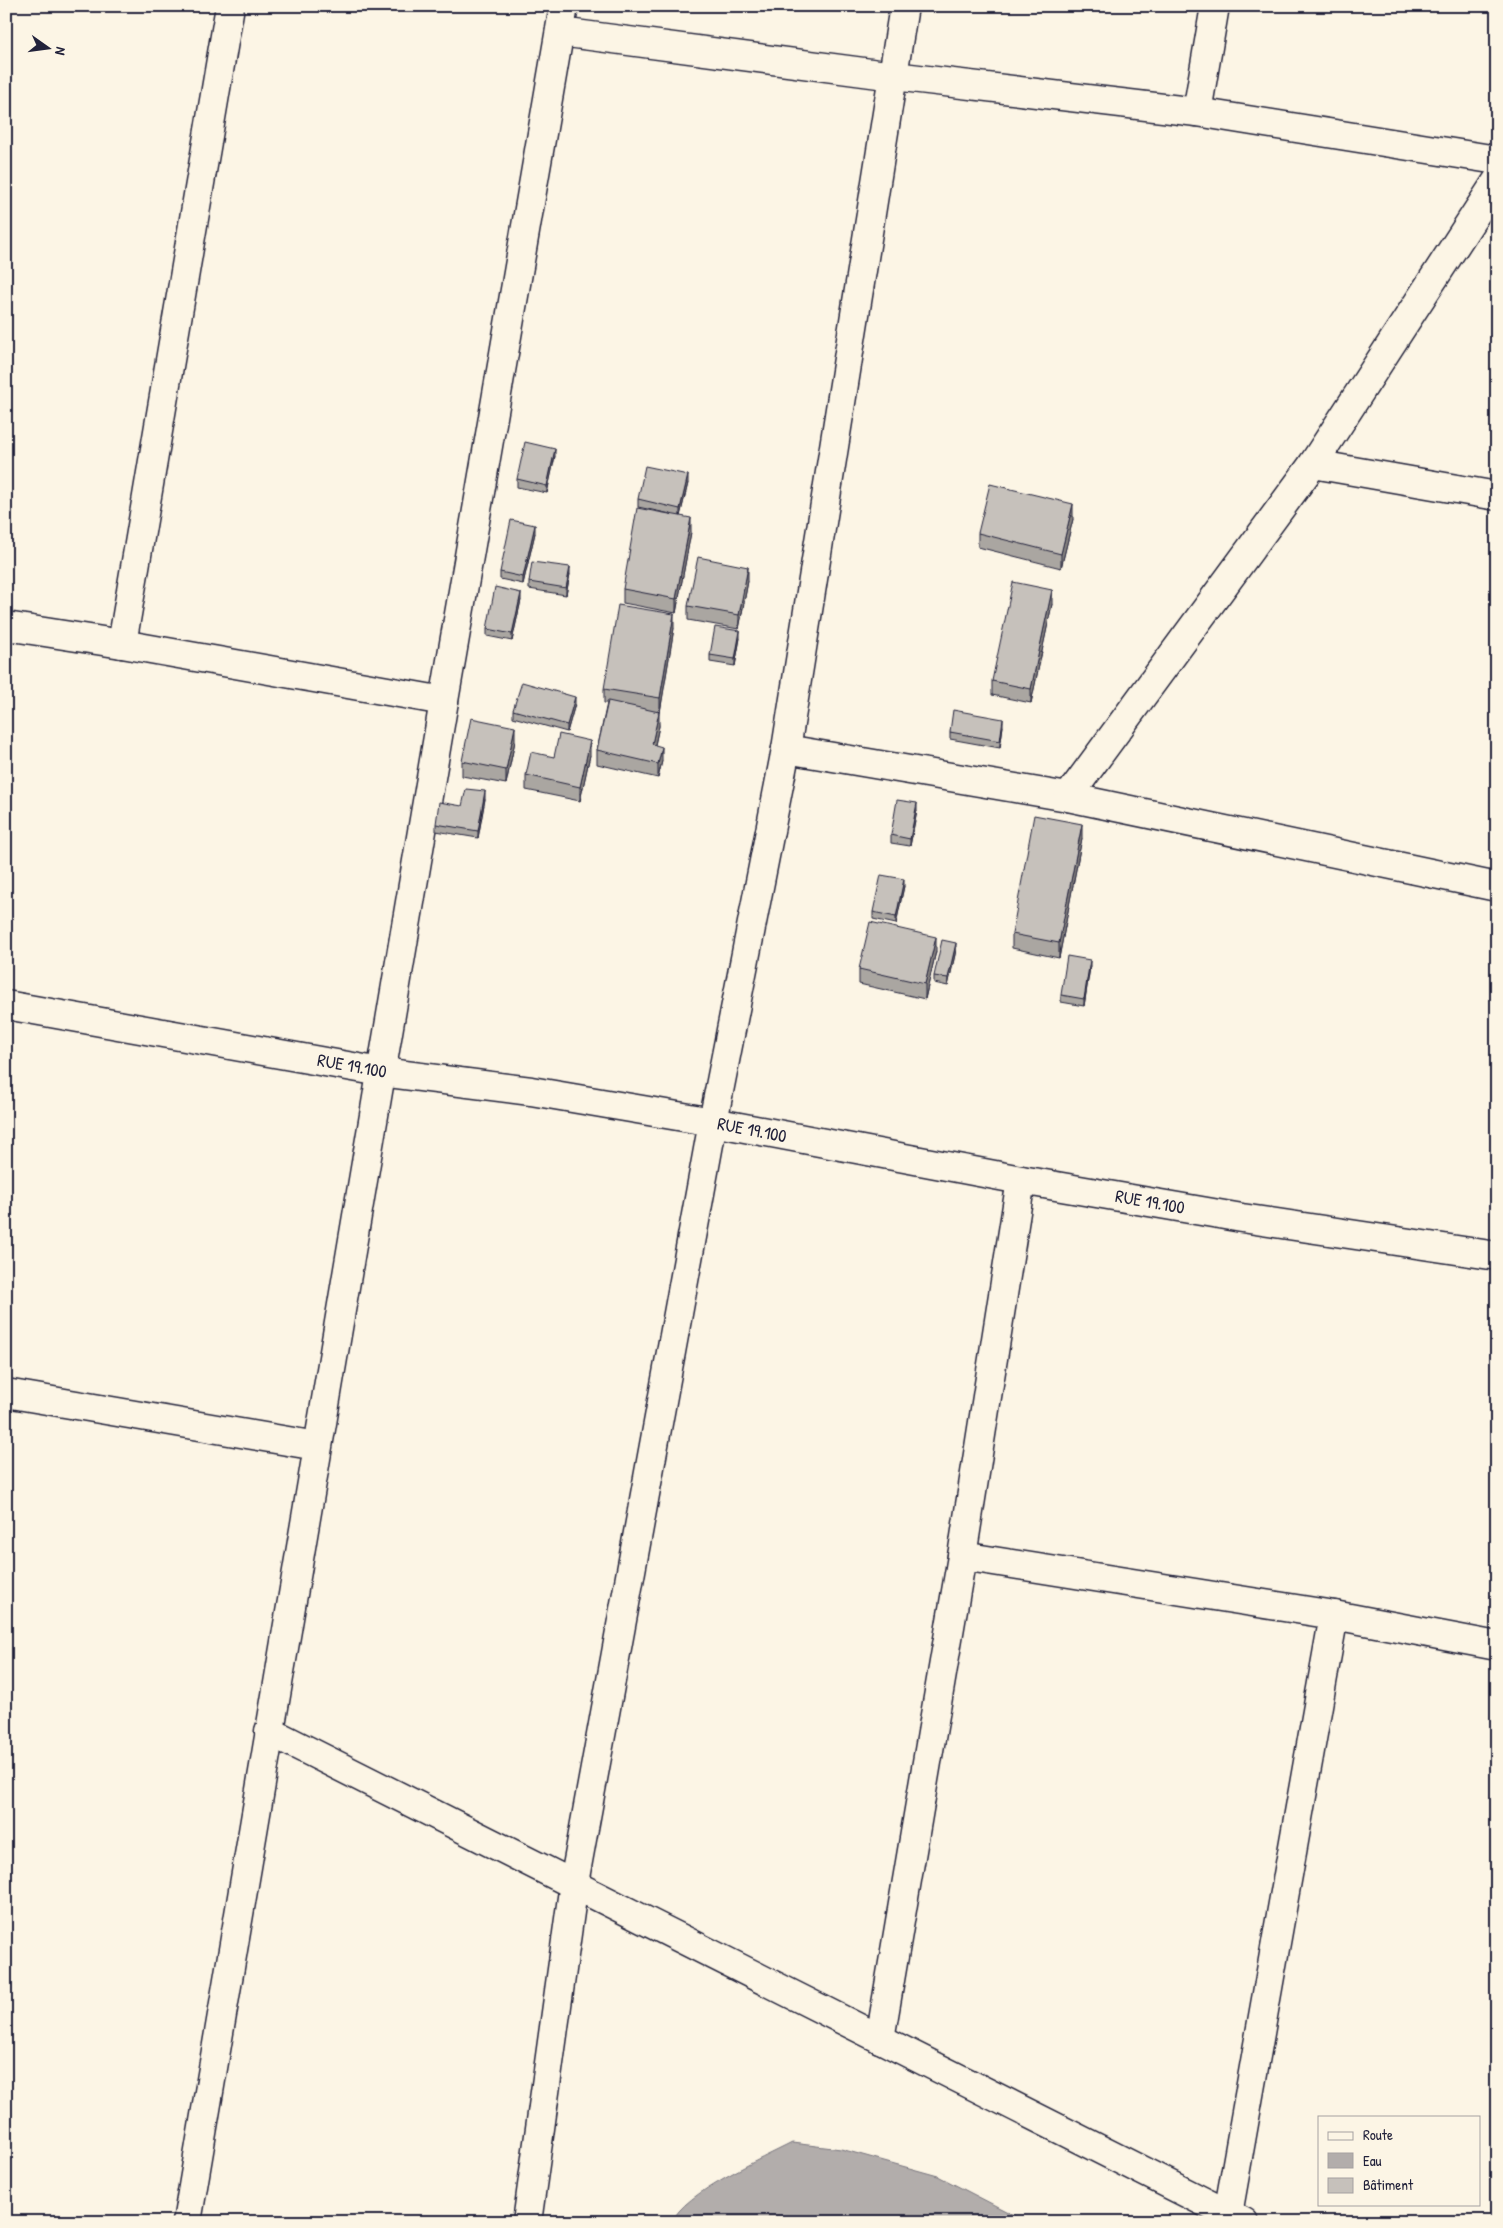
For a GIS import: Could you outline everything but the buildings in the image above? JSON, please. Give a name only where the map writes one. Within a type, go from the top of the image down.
[{"type":"street","points":[[122,644],[230,6]]},
{"type":"street","points":[[527,2222],[574,1883],[713,1122],[786,749],[904,6]]},
{"type":"street","points":[[1197,112],[1215,6]]},
{"type":"street","points":[[187,2222],[317,1446],[562,19],[894,76],[1197,112],[1497,160]]},
{"type":"street","points":[[1068,797],[1313,464],[1497,181]]},
{"type":"street","points":[[1313,464],[1497,496]]},
{"type":"street","points":[[6,626],[122,644],[444,701]]},
{"type":"street","points":[[786,749],[1068,797],[1497,886]]},
{"type":"street","name":"RUE 19.100","points":[[6,1005],[381,1072],[531,1091],[713,1122],[1021,1180],[1242,1218],[1497,1256]]},
{"type":"street","points":[[880,2038],[962,1556],[1021,1180]]},
{"type":"street","points":[[6,1393],[317,1446]]},
{"type":"street","points":[[962,1556],[1334,1615],[1497,1646]]},
{"type":"street","points":[[269,1731],[1236,2218],[1334,1615]]},
{"type":"water","points":[[792,2143],[841,2149],[938,2176],[1027,2222],[672,2222],[679,2211],[707,2188]]}]
